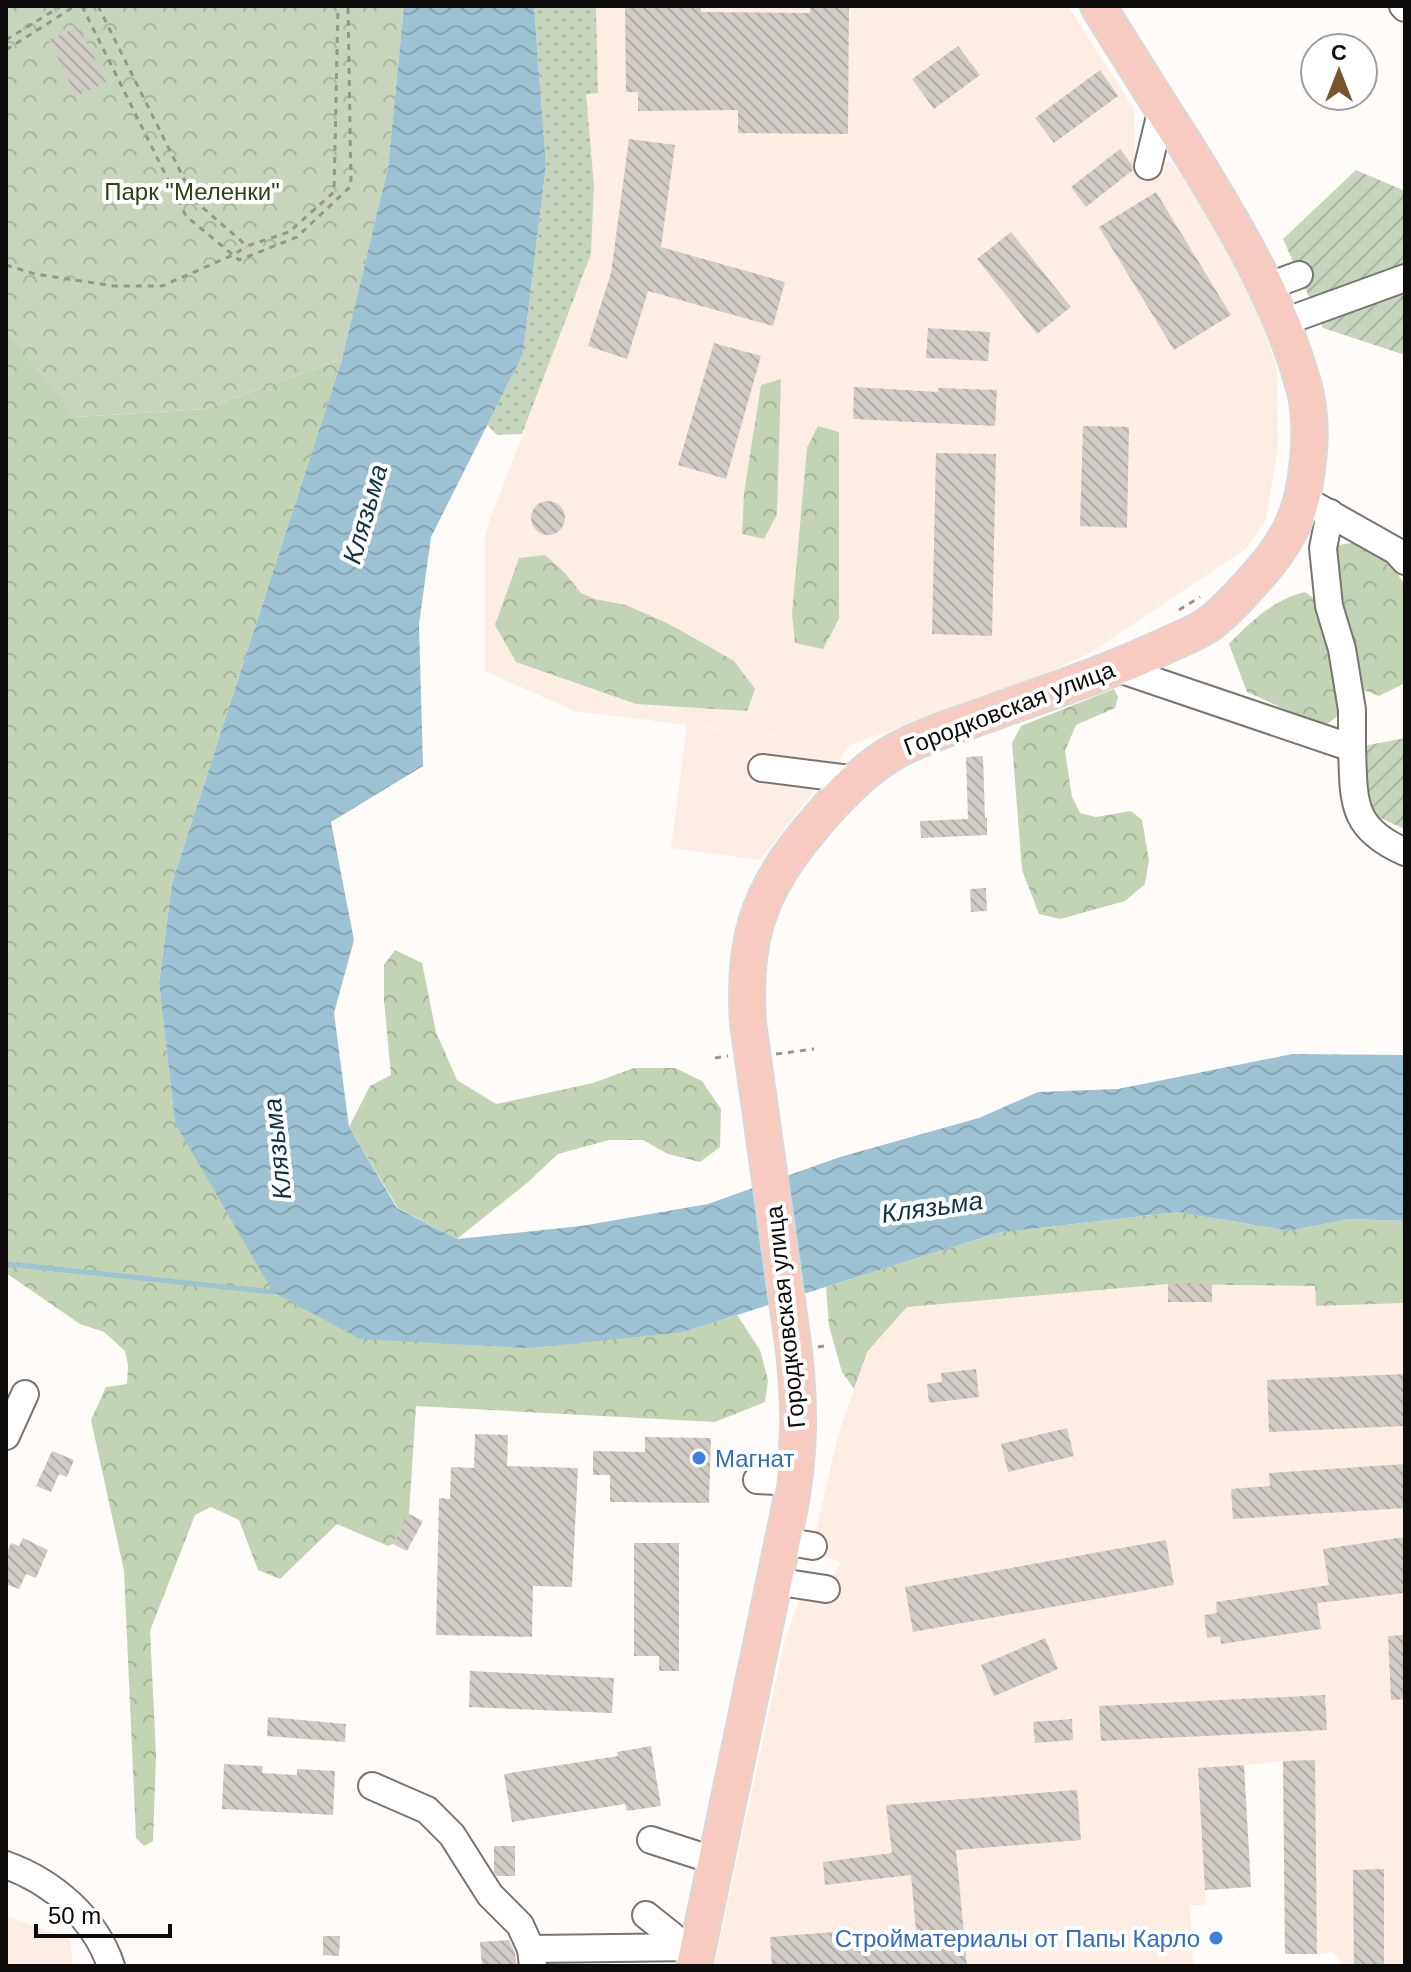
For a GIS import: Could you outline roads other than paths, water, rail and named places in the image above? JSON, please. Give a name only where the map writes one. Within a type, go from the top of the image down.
[{"type":"main road","name":"Городковская улица","points":[[693,1953],[716,1861],[774,1581],[798,1544],[794,1482],[804,1349],[764,1055],[748,1023],[746,976],[753,929],[760,908],[798,844],[816,822],[878,762],[927,736],[1116,668],[1208,625],[1247,588],[1273,559],[1291,532],[1316,507],[1308,465],[1310,421],[1305,389],[1266,287],[1228,214],[1098,6]]},
{"type":"street","points":[[1148,166],[1162,108]]},
{"type":"street","points":[[1266,287],[1299,275]]},
{"type":"street","points":[[1281,323],[1405,278]]},
{"type":"street","points":[[1316,507],[1396,551],[1405,561]]},
{"type":"street","points":[[1316,507],[1329,606],[1342,649],[1352,710],[1358,812],[1370,831],[1405,852]]},
{"type":"street","points":[[1116,668],[1352,748]]},
{"type":"street","points":[[762,768],[858,780]]},
{"type":"street","points":[[6,1436],[25,1394]]},
{"type":"street","points":[[757,1480],[794,1482]]},
{"type":"street","points":[[774,1581],[826,1589]]},
{"type":"street","points":[[372,1786],[427,1810],[452,1835],[490,1895],[520,1925],[532,1958],[693,1953]]},
{"type":"street","points":[[651,1840],[716,1861]]},
{"type":"street","points":[[6,1865],[69,1901],[90,1927],[111,1966]]},
{"type":"street","points":[[646,1915],[693,1953]]},
{"type":"water","name":"Клязьма","points":[[404,6],[534,6],[546,165],[523,354],[431,537],[419,624],[423,766],[331,822],[354,940],[334,1013],[349,1127],[397,1208],[457,1239],[581,1226],[708,1204],[840,1157],[979,1118],[1038,1092],[1118,1089],[1292,1054],[1405,1055],[1405,1221],[1349,1219],[1289,1231],[1177,1212],[997,1233],[683,1332],[529,1348],[360,1339],[273,1292],[175,1123],[159,983],[172,883],[342,359],[388,167]]},
{"type":"waterway","points":[[6,1262],[273,1292]]},
{"type":"place","name":"Магнат","points":[[699,1458]]},
{"type":"place","name":"Стройматериалы от Папы Карло","points":[[1216,1938]]},
{"type":"park label","name":"Парк \"Меленки\"","points":[[192,191]]}]
